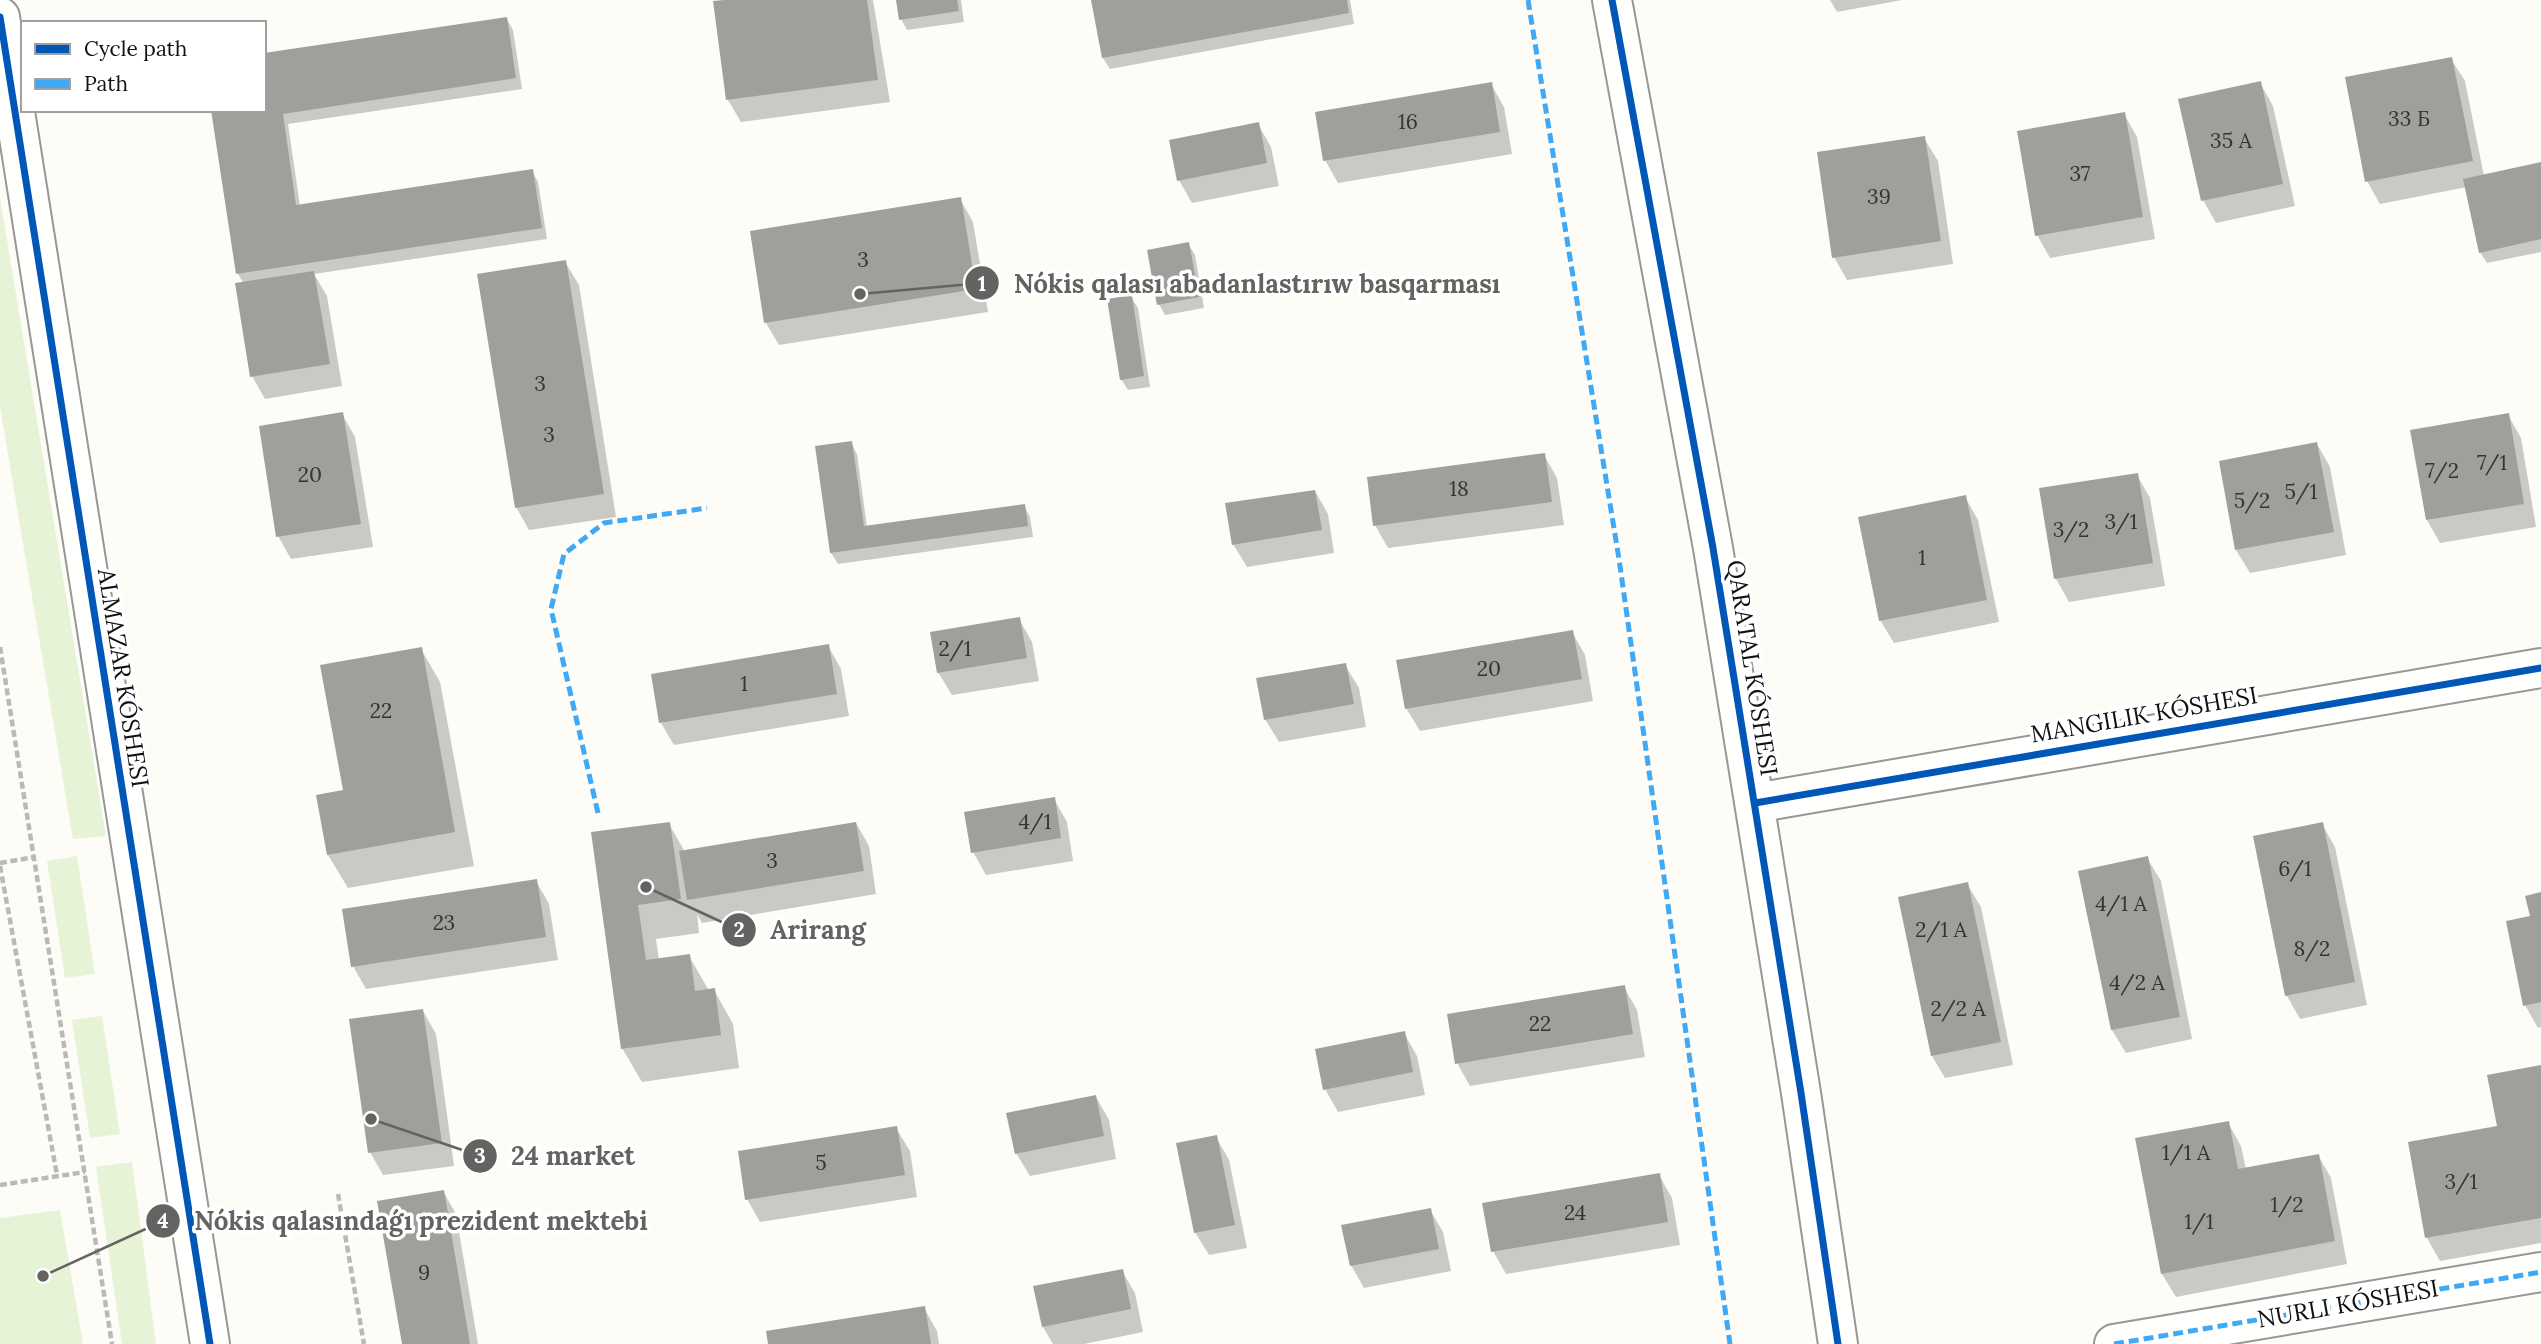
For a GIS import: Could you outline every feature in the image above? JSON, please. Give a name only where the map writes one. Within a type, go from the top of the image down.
[{"type":"street","name":"QARATAL KÓSHESI","points":[[1612,0],[1713,548],[1838,1344]]},
{"type":"street","name":"ALMAZAR KÓSHESI","points":[[0,17],[210,1344]]},
{"type":"street","name":"MANGILIK KÓSHESI","points":[[1755,803],[2541,667]]},
{"type":"street","points":[[2114,1344],[2541,1272]]},
{"type":"path","points":[[0,647],[112,1344]]},
{"type":"path","points":[[35,857],[0,864],[57,1175]]},
{"type":"path","points":[[0,1185],[85,1172]]},
{"type":"path","points":[[338,1195],[364,1344]]},
{"type":"green space","points":[[0,198],[106,836],[73,839],[0,407]]},
{"type":"green space","points":[[77,856],[95,974],[65,978],[47,861]]},
{"type":"green space","points":[[102,1016],[120,1134],[90,1138],[72,1020]]},
{"type":"green space","points":[[132,1162],[156,1344],[122,1344],[96,1167]]},
{"type":"green space","points":[[60,1210],[83,1344],[0,1344],[0,1218]]},
{"type":"building","points":[[867,0],[878,80],[726,100],[713,1]]},
{"type":"building","points":[[896,0],[957,0],[959,11],[899,20]]},
{"type":"building","points":[[1091,0],[1347,0],[1349,13],[1102,58]]},
{"type":"building","points":[[507,17],[516,78],[283,114],[296,205],[533,169],[542,228],[236,274],[211,112],[266,112],[266,53]]},
{"type":"building","points":[[2452,57],[2473,161],[2365,182],[2345,77]]},
{"type":"building","points":[[2261,81],[2283,184],[2201,201],[2178,99]]},
{"type":"building","points":[[1492,82],[1500,132],[1323,161],[1315,112]]},
{"type":"building","points":[[2125,112],[2143,217],[2035,236],[2017,131]]},
{"type":"building","points":[[1259,122],[1267,163],[1177,181],[1169,140]]},
{"type":"building","points":[[1925,136],[1941,241],[1832,258],[1817,152]]},
{"type":"building","points":[[2541,162],[2541,239],[2479,253],[2463,179]]},
{"type":"building","points":[[961,197],[976,289],[764,323],[750,231]]},
{"type":"building","points":[[1189,242],[1199,297],[1157,305],[1147,250]]},
{"type":"building","points":[[566,260],[604,494],[515,508],[477,274]]},
{"type":"building","points":[[314,271],[330,364],[250,377],[235,283]]},
{"type":"building","points":[[1132,295],[1144,376],[1120,380],[1107,299]]},
{"type":"building","points":[[343,412],[361,524],[276,537],[259,426]]},
{"type":"building","points":[[2509,413],[2524,504],[2426,520],[2410,430]]},
{"type":"building","points":[[852,441],[864,526],[1025,504],[1028,526],[830,553],[815,446]]},
{"type":"building","points":[[2317,442],[2334,532],[2235,550],[2219,461]]},
{"type":"building","points":[[1545,453],[1552,502],[1373,526],[1367,477]]},
{"type":"building","points":[[2138,473],[2153,563],[2054,579],[2039,488]]},
{"type":"building","points":[[1315,490],[1322,530],[1232,545],[1225,503]]},
{"type":"building","points":[[1966,495],[1987,600],[1879,621],[1858,517]]},
{"type":"building","points":[[1020,617],[1027,658],[937,673],[930,632]]},
{"type":"building","points":[[1573,630],[1582,679],[1405,709],[1396,660]]},
{"type":"building","points":[[829,644],[837,694],[659,723],[651,674]]},
{"type":"building","points":[[422,647],[455,832],[327,855],[316,795],[343,790],[320,665]]},
{"type":"building","points":[[1346,663],[1354,704],[1264,720],[1256,678]]},
{"type":"building","points":[[1055,797],[1061,838],[971,853],[964,812]]},
{"type":"building","points":[[670,822],[681,899],[638,905],[646,960],[690,954],[695,991],[715,988],[721,1035],[621,1049],[591,832]]},
{"type":"building","points":[[856,822],[864,871],[687,900],[679,851]]},
{"type":"building","points":[[2323,822],[2355,982],[2285,996],[2253,836]]},
{"type":"building","points":[[2148,856],[2180,1017],[2111,1030],[2078,871]]},
{"type":"building","points":[[537,879],[546,937],[351,967],[342,909]]},
{"type":"building","points":[[1968,882],[2001,1042],[1931,1056],[1898,897]]},
{"type":"building","points":[[2541,892],[2541,1002],[2523,1006],[2506,921],[2530,916],[2525,896]]},
{"type":"building","points":[[1625,985],[1633,1034],[1455,1064],[1447,1014]]},
{"type":"building","points":[[423,1009],[442,1143],[368,1153],[349,1019]]},
{"type":"building","points":[[1405,1031],[1413,1072],[1323,1090],[1315,1049]]},
{"type":"building","points":[[2541,1065],[2541,1218],[2425,1238],[2408,1142],[2497,1126],[2487,1075]]},
{"type":"building","points":[[1096,1095],[1104,1136],[1015,1154],[1006,1113]]},
{"type":"building","points":[[2229,1121],[2238,1169],[2319,1154],[2335,1241],[2161,1274],[2135,1138]]},
{"type":"building","points":[[897,1126],[905,1175],[745,1200],[738,1151]]},
{"type":"building","points":[[1217,1135],[1235,1225],[1194,1233],[1176,1143]]},
{"type":"building","points":[[1660,1173],[1668,1222],[1491,1252],[1482,1203]]},
{"type":"building","points":[[444,1190],[470,1344],[402,1344],[377,1201]]},
{"type":"building","points":[[1431,1208],[1439,1249],[1350,1266],[1341,1225]]},
{"type":"building","points":[[1123,1269],[1131,1309],[1042,1327],[1033,1286]]},
{"type":"building","points":[[925,1306],[931,1344],[768,1344],[766,1331]]},
{"type":"marked path","points":[[1528,0],[1619,559],[1730,1344]]},
{"type":"marked path","points":[[598,813],[551,609],[564,554],[604,523],[707,508]]},
{"type":"marked path","points":[[2114,1344],[2541,1272]]},
{"type":"cycle path","points":[[1612,0],[1713,548],[1801,1093],[1838,1344]]},
{"type":"cycle path","points":[[0,17],[210,1344]]},
{"type":"cycle path","points":[[1755,803],[2541,668]]},
{"type":"place","name":"Nókis qalası abadanlastırıw basqarması","points":[[860,294]]},
{"type":"place","name":"Arirang","points":[[646,887]]},
{"type":"place","name":"24 market","points":[[371,1119]]},
{"type":"place","name":"Nókis qalasındaǵı prezident mektebi","points":[[43,1276]]}]
